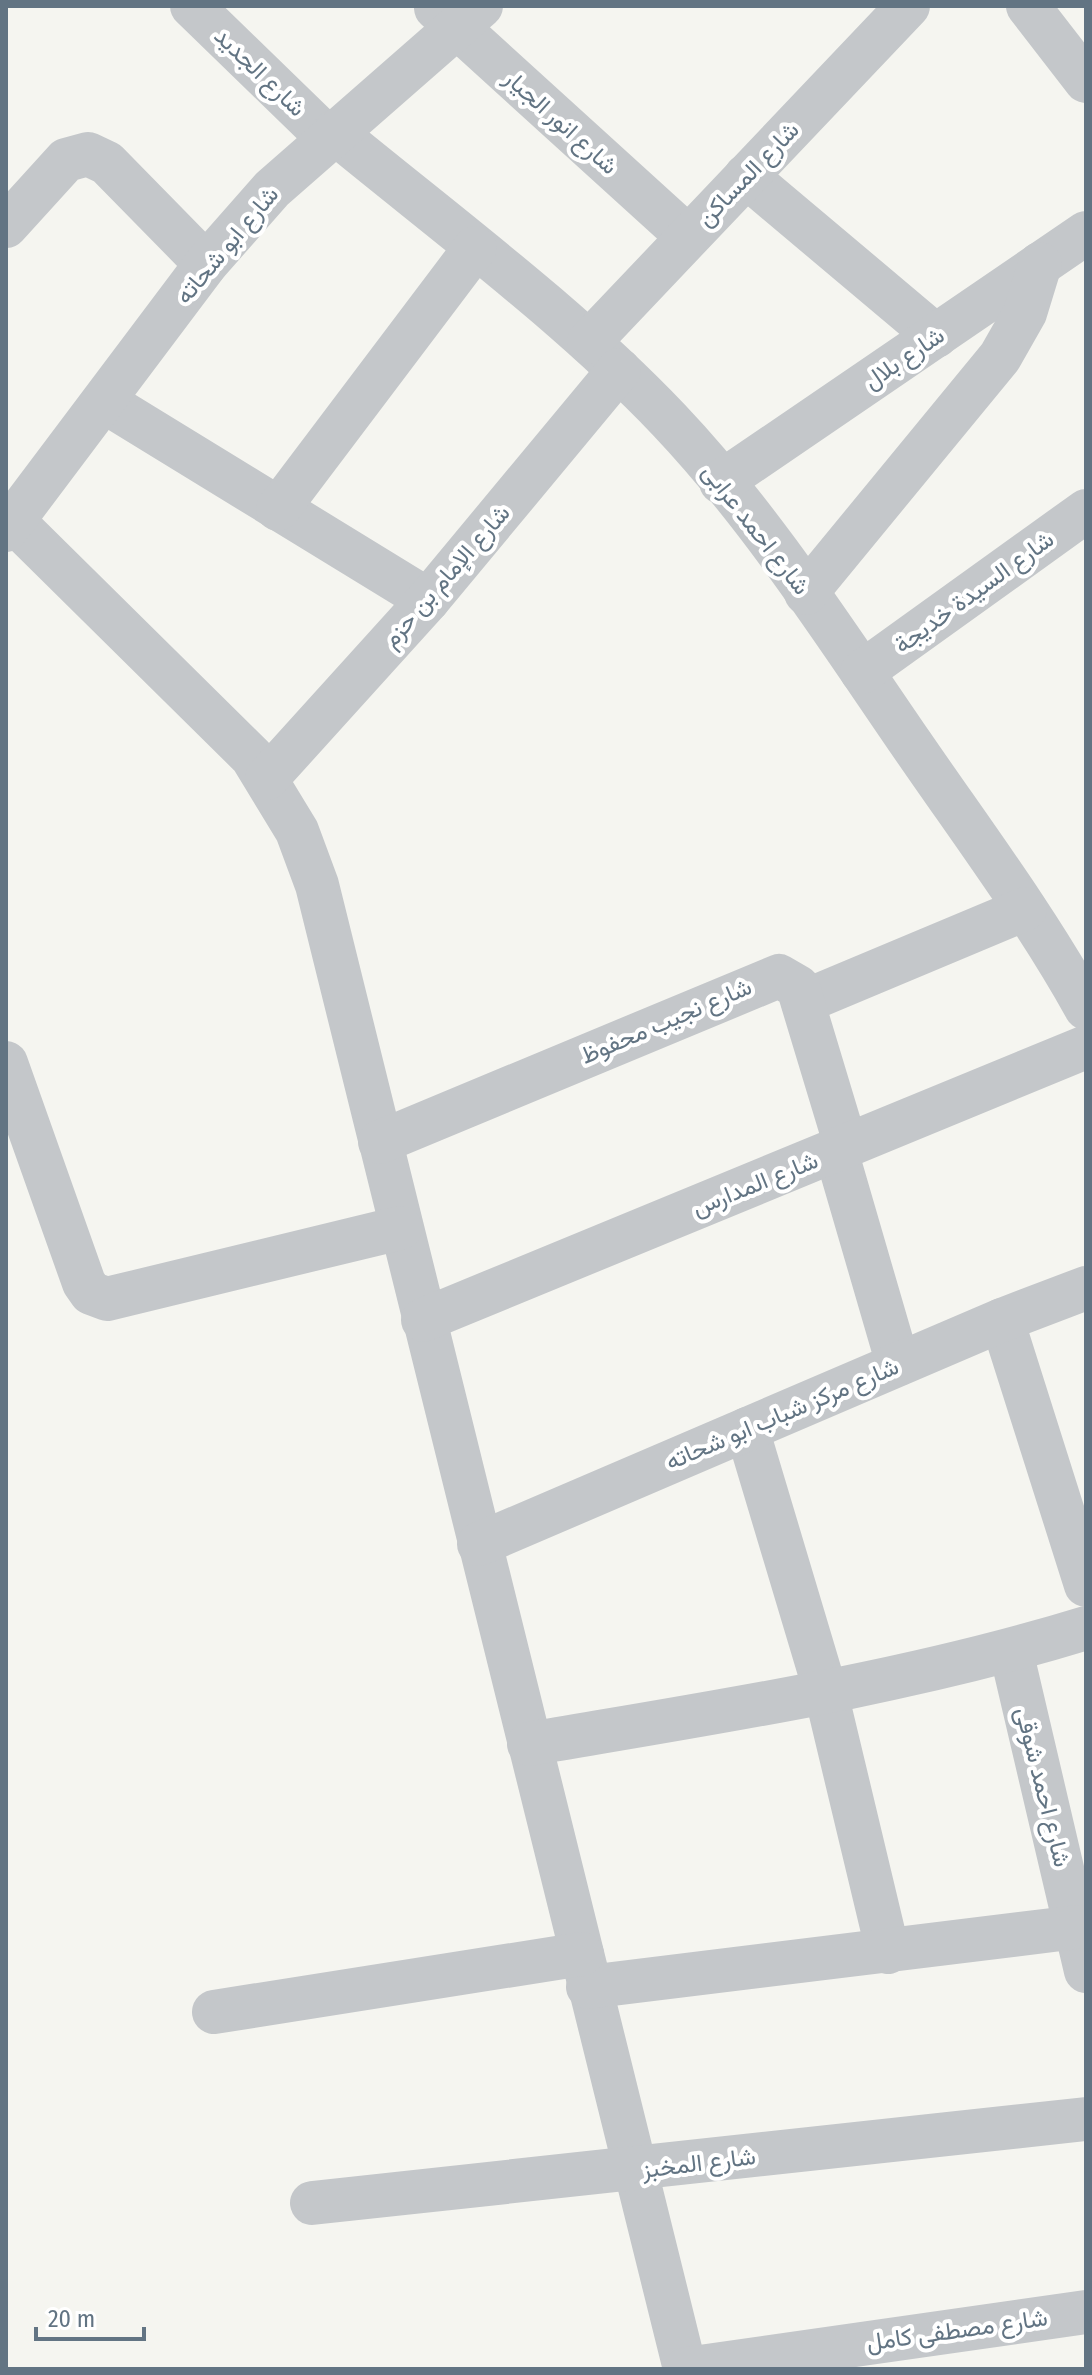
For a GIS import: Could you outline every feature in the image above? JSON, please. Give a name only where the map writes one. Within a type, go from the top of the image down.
[{"type":"street","name":"شارع الجديد","points":[[192,6],[331,135]]},
{"type":"street","name":"شارع المساكن","points":[[604,356],[688,237],[908,6]]},
{"type":"street","points":[[1028,6],[1086,81]]},
{"type":"street","name":"شارع ابو شحاته","points":[[8,522],[105,402],[206,264],[272,189],[457,13]]},
{"type":"street","name":"شارع انور الجيار","points":[[457,13],[688,237]]},
{"type":"street","name":"شارع احمد عرابى","points":[[331,135],[475,248],[604,356],[671,422],[806,593],[862,672],[1025,909],[1086,1008]]},
{"type":"street","points":[[6,226],[66,160],[88,154],[107,163],[206,264]]},
{"type":"street","points":[[746,176],[936,336]]},
{"type":"street","name":"شارع بلال","points":[[721,482],[1086,233]]},
{"type":"street","points":[[278,509],[475,248]]},
{"type":"street","points":[[806,593],[1000,357],[1025,313],[1040,264]]},
{"type":"street","name":"شارع الإمام بن حزم","points":[[267,778],[428,600],[604,356]]},
{"type":"street","points":[[105,402],[428,600]]},
{"type":"street","name":"شارع السيدة خديجة","points":[[862,672],[1086,511]]},
{"type":"street","points":[[8,522],[231,734],[267,778],[297,831],[317,885],[686,2369]]},
{"type":"street","points":[[898,1364],[803,1002],[1025,909]]},
{"type":"street","name":"شارع نجيب محفوظ","points":[[380,1142],[771,976],[793,981],[803,1002]]},
{"type":"street","name":"شارع المدارس","points":[[423,1320],[1086,1047]]},
{"type":"street","points":[[6,1065],[84,1283],[91,1293],[107,1299],[400,1228]]},
{"type":"street","name":"شارع مركز شباب ابو شحاته","points":[[479,1544],[1002,1320],[1086,1288]]},
{"type":"street","points":[[1002,1320],[1086,1585]]},
{"type":"street","points":[[747,1429],[826,1693],[888,1952]]},
{"type":"street","points":[[529,1744],[826,1693],[1011,1651],[1086,1628]]},
{"type":"street","name":"شارع احمد شوقى","points":[[1011,1651],[1079,1915],[1086,1971]]},
{"type":"street","points":[[214,2012],[585,1970],[888,1952],[1079,1915]]},
{"type":"street","name":"شارع المخبز","points":[[312,2203],[636,2171],[1086,2119]]},
{"type":"street","name":"شارع مصطفى كامل","points":[[686,2369],[1086,2312]]}]
